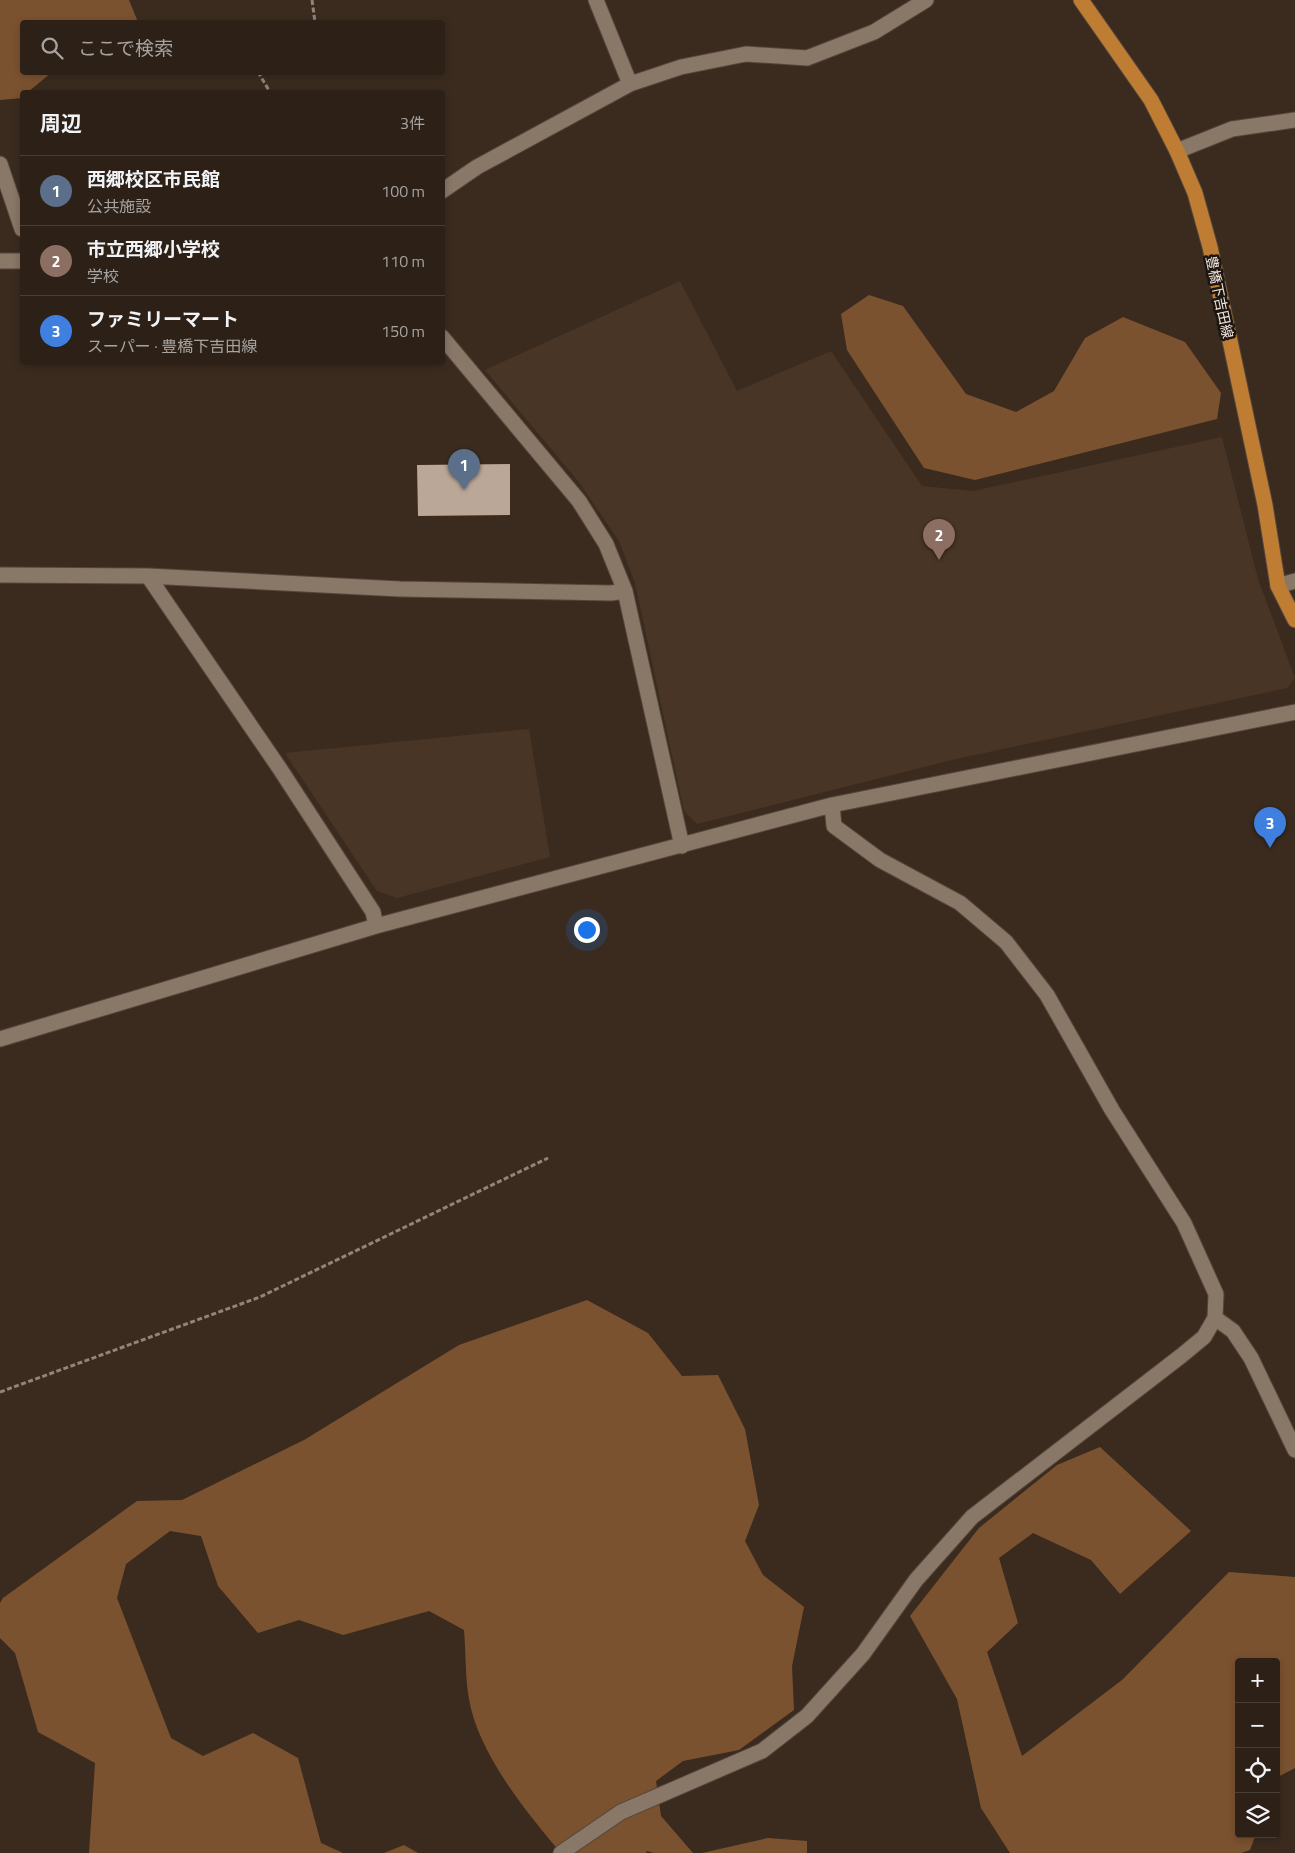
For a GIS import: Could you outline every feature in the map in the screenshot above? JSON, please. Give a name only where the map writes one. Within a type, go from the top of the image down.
[{"type":"main road","name":"豊橋下吉田線","points":[[1081,0],[1151,100],[1177,151],[1195,193],[1210,247],[1264,505],[1278,586],[1295,620]]},
{"type":"street","points":[[596,0],[630,84]]},
{"type":"street","points":[[445,189],[476,167],[630,84],[681,67],[746,54],[807,58],[874,32],[926,0]]},
{"type":"street","points":[[1177,151],[1232,129],[1295,120]]},
{"type":"street","points":[[0,164],[20,223]]},
{"type":"street","points":[[0,261],[20,261]]},
{"type":"street","points":[[445,341],[579,501],[606,544],[625,591],[682,846]]},
{"type":"street","points":[[0,575],[148,576],[400,589],[611,594],[625,591]]},
{"type":"street","points":[[148,576],[286,777],[373,912],[376,926]]},
{"type":"street","points":[[1278,586],[1295,581]]},
{"type":"street","points":[[0,1040],[376,926],[832,805],[1295,712]]},
{"type":"street","points":[[561,1853],[621,1812],[762,1751],[807,1716],[863,1654],[916,1580],[972,1517],[1181,1356],[1204,1337],[1215,1318],[1216,1294],[1184,1224],[1112,1110],[1046,995],[1006,942],[960,903],[887,865],[834,826],[832,805]]},
{"type":"street","points":[[1215,1318],[1233,1331],[1251,1358],[1295,1450]]},
{"type":"path","points":[[312,0],[316,20]]},
{"type":"path","points":[[260,75],[269,90]]},
{"type":"path","points":[[0,1392],[260,1297],[548,1158]]},
{"type":"shaded area","points":[[0,0],[129,0],[137,20],[20,20],[20,75],[49,75],[30,90],[20,90],[20,98],[0,100]]},
{"type":"shaded area","points":[[680,281],[737,391],[831,351],[922,486],[973,491],[1222,437],[1258,579],[1295,678],[1287,688],[956,759],[697,824],[684,811],[635,583],[619,541],[578,481],[485,370]]},
{"type":"shaded area","points":[[869,295],[903,306],[966,394],[1016,412],[1054,391],[1085,338],[1123,317],[1185,342],[1221,393],[1217,419],[975,480],[924,468],[847,350],[841,314]]},
{"type":"shaded area","points":[[529,729],[550,857],[397,898],[377,891],[285,753]]},
{"type":"shaded area","points":[[587,1300],[648,1333],[682,1376],[718,1375],[745,1429],[759,1505],[745,1541],[763,1575],[804,1607],[792,1666],[794,1710],[739,1750],[683,1761],[656,1781],[661,1816],[693,1853],[654,1853],[647,1851],[646,1853],[561,1853],[505,1781],[482,1740],[469,1699],[464,1630],[429,1611],[343,1635],[299,1620],[258,1633],[218,1586],[201,1536],[170,1531],[126,1564],[117,1598],[171,1738],[203,1756],[253,1733],[298,1758],[321,1843],[343,1853],[89,1853],[95,1763],[38,1732],[15,1653],[0,1638],[0,1603],[3,1598],[137,1501],[182,1500],[304,1440],[459,1345]]},
{"type":"shaded area","points":[[1100,1447],[1191,1531],[1120,1594],[1091,1560],[1033,1533],[999,1558],[1018,1623],[987,1652],[1022,1756],[1122,1680],[1229,1572],[1295,1577],[1295,1768],[1280,1776],[1280,1658],[1235,1658],[1235,1838],[1254,1838],[1250,1850],[1241,1853],[1010,1853],[981,1808],[957,1699],[910,1616],[979,1528],[1057,1465]]},
{"type":"shaded area","points":[[768,1838],[807,1841],[807,1853],[702,1853]]},
{"type":"shaded area","points":[[404,1845],[418,1853],[384,1853]]},
{"type":"building","points":[[510,464],[510,515],[418,516],[417,465]]},
{"type":"place","name":"西郷校区市民館","points":[[464,490]]},
{"type":"place","name":"市立西郷小学校","points":[[939,560]]},
{"type":"place","name":"ファミリーマート","points":[[1270,848]]}]
